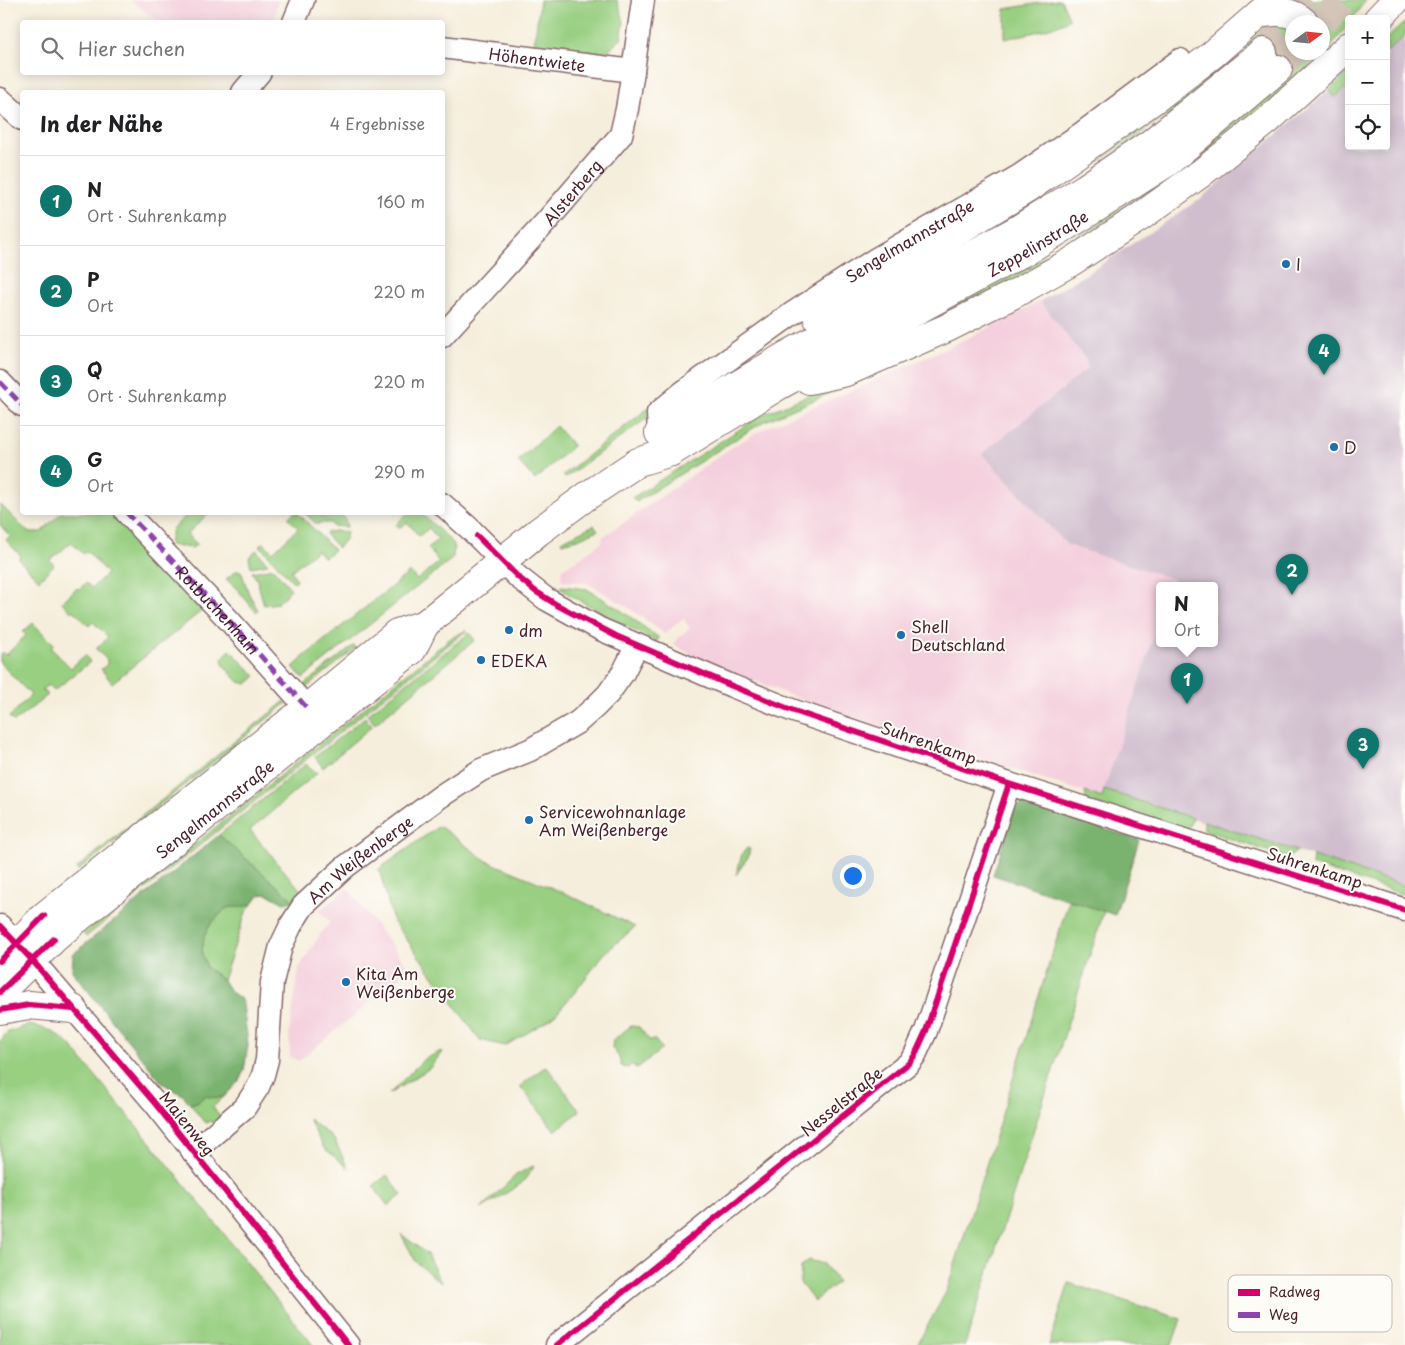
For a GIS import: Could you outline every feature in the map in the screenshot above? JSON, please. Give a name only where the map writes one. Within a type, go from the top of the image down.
[{"type":"main road","points":[[1382,15],[1396,0]]},
{"type":"main road","points":[[787,355],[819,318],[922,252],[1027,189],[1152,101],[1212,55],[1267,7],[1271,12],[1292,15]]},
{"type":"main road","points":[[778,386],[846,372],[947,328],[1014,294],[1070,262],[1140,217],[1200,174],[1268,120],[1319,63],[1345,48]]},
{"type":"main road","points":[[1180,60],[1203,54],[1212,55]]},
{"type":"main road","name":"Zeppelinstraße","points":[[778,386],[1021,254],[1168,162],[1271,60],[1085,188],[1017,230],[787,355]]},
{"type":"main road","name":"Sengelmannstraße","points":[[0,992],[12,948],[44,916],[307,708],[397,633],[425,624],[538,532],[787,355]]},
{"type":"main road","name":"Sengelmannstraße","points":[[665,443],[778,386]]},
{"type":"main road","name":"Sengelmannstraße","points":[[12,948],[76,920],[412,650],[425,624]]},
{"type":"main road","points":[[0,1010],[29,1005],[73,1008]]},
{"type":"street","points":[[295,20],[303,0]]},
{"type":"street","name":"Alsterberg","points":[[445,333],[545,223],[621,135],[634,71],[640,6]]},
{"type":"street","name":"Höhentwiete","points":[[445,47],[634,71]]},
{"type":"street","name":"Sengelmannstraße","points":[[665,443],[658,413],[682,393],[793,313],[876,259],[1019,176],[1082,133],[1180,60]]},
{"type":"street","points":[[245,90],[257,75]]},
{"type":"street","points":[[0,99],[20,117]]},
{"type":"street","points":[[0,382],[20,403]]},
{"type":"street","name":"Suhrenkamp","points":[[445,507],[474,532],[518,577],[546,599],[600,629],[732,686],[794,711],[1009,784],[1405,910]]},
{"type":"street","name":"Rotbuchenhain","points":[[129,515],[227,618],[307,708]]},
{"type":"street","name":"Am Weißenberge","points":[[193,1152],[245,1107],[263,1075],[267,1060],[270,1032],[272,982],[280,946],[303,906],[345,867],[441,796],[481,770],[530,750],[578,722],[608,694],[623,672],[637,645]]},
{"type":"street","name":"Nesselstraße","points":[[557,1345],[910,1063],[916,1055],[926,1031],[1009,784]]},
{"type":"street","name":"Maienweg","points":[[12,948],[73,1008],[153,1101],[348,1345]]},
{"type":"shaded area","points":[[130,0],[278,0],[273,20],[156,20]]},
{"type":"shaded area","points":[[1405,36],[1405,886],[1104,790],[1156,630],[1156,647],[1218,647],[1218,582],[1172,582],[1173,579],[1067,545],[982,454],[1088,368],[1085,359],[1040,301],[1085,275],[1200,199],[1329,90],[1335,97],[1345,88],[1345,150],[1390,150],[1390,49]]},
{"type":"shaded area","points":[[1040,301],[1085,359],[1088,368],[982,454],[1067,545],[1173,579],[1172,582],[1156,582],[1156,630],[1102,798],[809,703],[694,656],[673,644],[690,628],[683,618],[665,634],[628,607],[587,583],[563,581],[561,577],[562,570],[602,542],[603,537],[735,445],[767,427],[981,332]]},
{"type":"shaded area","name":"Kita Am Weißenberge","points":[[347,888],[410,969],[299,1061],[290,1057],[289,1034],[299,968],[330,922],[319,911]]},
{"type":"green space","points":[[540,0],[617,0],[624,22],[621,39],[605,53],[534,45]]},
{"type":"green space","points":[[1061,0],[1070,19],[1047,29],[1005,39],[1005,9]]},
{"type":"green space","points":[[1282,0],[1366,0],[1355,15],[1345,15],[1345,28],[1330,47],[1330,15],[1306,15]]},
{"type":"green space","points":[[1285,22],[1285,60],[1313,60],[1287,95],[1051,266],[860,354],[1020,271],[1099,223],[1142,194],[1280,84],[1284,83],[1283,76],[1256,46],[1249,44],[1246,46],[1250,48],[1188,102],[1081,174],[984,234],[913,273],[1258,23]]},
{"type":"green space","points":[[1405,22],[1405,36],[1390,49],[1390,35]]},
{"type":"green space","points":[[1345,76],[1345,88],[1335,97],[1329,90]]},
{"type":"green space","points":[[892,359],[895,365],[763,422],[636,502],[632,498],[762,415]]},
{"type":"green space","points":[[651,406],[654,413],[565,478],[563,475]]},
{"type":"green space","points":[[556,426],[573,446],[535,480],[518,461]]},
{"type":"green space","points":[[0,504],[28,532],[41,532],[59,515],[120,515],[209,605],[112,683],[101,669],[107,665],[107,660],[96,649],[108,637],[93,622],[89,626],[62,602],[77,588],[79,589],[86,583],[92,588],[107,573],[87,551],[83,554],[71,542],[50,560],[54,565],[39,580],[18,559],[21,556],[6,540],[10,536],[0,525]]},
{"type":"green space","points":[[187,515],[207,515],[187,534],[197,544],[192,548],[169,545],[172,529]]},
{"type":"green space","points":[[291,515],[300,515],[334,550],[324,558],[317,550],[291,571],[297,580],[294,583],[260,546],[263,542],[273,552],[298,528],[288,518]]},
{"type":"green space","points":[[307,515],[342,515],[347,527],[332,526],[332,523],[319,523],[317,525]]},
{"type":"green space","points":[[405,515],[423,515],[454,544],[453,558],[303,678],[293,667],[302,658],[410,572],[417,580],[439,562],[428,548],[438,539],[429,528],[419,536],[407,522],[400,528],[396,525]]},
{"type":"green space","points":[[594,525],[598,530],[578,539],[562,543],[561,541]]},
{"type":"green space","points":[[326,532],[347,532],[346,538],[338,548],[325,534]]},
{"type":"green space","points":[[256,550],[268,564],[251,567],[249,557]]},
{"type":"green space","points":[[273,568],[291,589],[278,603],[264,605],[257,580],[252,572]]},
{"type":"green space","points":[[236,571],[241,571],[249,594],[258,610],[256,612],[226,579]]},
{"type":"green space","points":[[562,586],[587,589],[622,611],[659,638],[656,642],[570,595],[560,588]]},
{"type":"green space","points":[[33,623],[54,644],[51,648],[71,668],[85,655],[90,662],[54,691],[49,685],[42,689],[48,695],[14,722],[9,717],[31,695],[0,663],[0,655],[3,652],[6,655],[26,635],[23,632]]},
{"type":"green space","points":[[467,630],[86,937],[83,934],[451,638]]},
{"type":"green space","points":[[469,633],[475,640],[375,724],[367,715]]},
{"type":"green space","points":[[354,645],[356,648],[302,691],[300,688]]},
{"type":"green space","points":[[230,650],[256,676],[247,684],[239,682],[224,666],[222,658]]},
{"type":"green space","points":[[285,701],[287,703],[78,871],[76,869]]},
{"type":"green space","points":[[365,717],[372,726],[323,768],[315,757]]},
{"type":"green space","points":[[306,764],[317,773],[250,830],[303,893],[294,901],[219,835]]},
{"type":"green space","points":[[1104,790],[1193,818],[1186,832],[1086,801],[1085,792],[1102,798]]},
{"type":"green space","points":[[1022,803],[1139,840],[1115,915],[993,875],[1014,810]]},
{"type":"green space","points":[[1204,821],[1297,851],[1288,858],[1204,830]]},
{"type":"green space","points":[[439,826],[487,861],[569,895],[635,927],[604,954],[552,1018],[505,1046],[480,1040],[393,921],[379,869]]},
{"type":"green space","points":[[219,835],[294,901],[284,903],[267,894],[259,895],[252,904],[225,909],[210,925],[204,937],[202,953],[207,968],[223,980],[230,991],[240,998],[243,1004],[248,1045],[244,1071],[238,1082],[225,1096],[218,1098],[205,1096],[197,1102],[190,1104],[183,1095],[162,1083],[72,971],[73,954]]},
{"type":"green space","points":[[747,848],[750,849],[748,857],[736,875],[742,854]]},
{"type":"green space","points":[[1313,856],[1405,886],[1405,895],[1312,865]]},
{"type":"green space","points":[[1069,900],[1104,911],[965,1345],[917,1345],[947,1290]]},
{"type":"green space","points":[[252,904],[246,912],[223,980],[207,969],[202,953],[204,937],[210,925],[225,909]]},
{"type":"green space","points":[[29,1025],[51,1031],[71,1046],[313,1345],[0,1345],[0,1041],[8,1032]]},
{"type":"green space","points":[[631,1026],[639,1027],[649,1040],[655,1040],[662,1049],[636,1069],[632,1064],[628,1068],[622,1066],[612,1048],[613,1040]]},
{"type":"green space","points":[[441,1051],[430,1068],[389,1094],[423,1060]]},
{"type":"green space","points":[[546,1066],[580,1111],[555,1131],[520,1086]]},
{"type":"green space","points":[[205,1096],[218,1098],[225,1096],[213,1107],[222,1119],[214,1124],[211,1121],[204,1122],[190,1104],[197,1102]]},
{"type":"green space","points":[[309,1119],[334,1139],[348,1168],[323,1147]]},
{"type":"green space","points":[[533,1166],[522,1183],[481,1209],[516,1175]]},
{"type":"green space","points":[[387,1175],[402,1195],[388,1206],[373,1186]]},
{"type":"green space","points":[[401,1234],[427,1254],[441,1283],[416,1262]]},
{"type":"green space","points":[[809,1260],[824,1264],[838,1282],[814,1301],[800,1283],[801,1267]]},
{"type":"green space","points":[[1069,1283],[1181,1319],[1172,1345],[1049,1345]]},
{"type":"tunnel","points":[[1263,52],[1313,0]]},
{"type":"tunnel","points":[[1329,15],[1343,0]]},
{"type":"tunnel","points":[[1278,69],[1286,60]]},
{"type":"marked path","points":[[0,382],[20,403]]},
{"type":"marked path","points":[[129,515],[227,618],[307,708]]},
{"type":"cycle path","points":[[477,536],[518,577],[557,605],[616,636],[794,711],[1009,784],[1405,910]]},
{"type":"cycle path","points":[[557,1345],[909,1063],[915,1055],[926,1031],[1009,784]]},
{"type":"cycle path","points":[[0,961],[44,916]]},
{"type":"cycle path","points":[[0,926],[32,960],[153,1101],[348,1345]]},
{"type":"cycle path","points":[[0,992],[54,939]]},
{"type":"cycle path","points":[[0,1010],[29,1005],[73,1009]]},
{"type":"place","name":"I","points":[[1286,264]]},
{"type":"place","name":"G","points":[[1324,375]]},
{"type":"place","name":"D","points":[[1334,447]]},
{"type":"place","name":"P","points":[[1292,595]]},
{"type":"place","name":"dm","points":[[509,630]]},
{"type":"place","name":"Shell Deutschland","points":[[901,635]]},
{"type":"place","name":"EDEKA","points":[[481,660]]},
{"type":"place","name":"N","points":[[1187,704]]},
{"type":"place","name":"Q","points":[[1363,769]]},
{"type":"place","name":"Servicewohnanlage Am Weißenberge","points":[[529,820]]},
{"type":"place","name":"Kita Am Weißenberge","points":[[346,982]]}]
